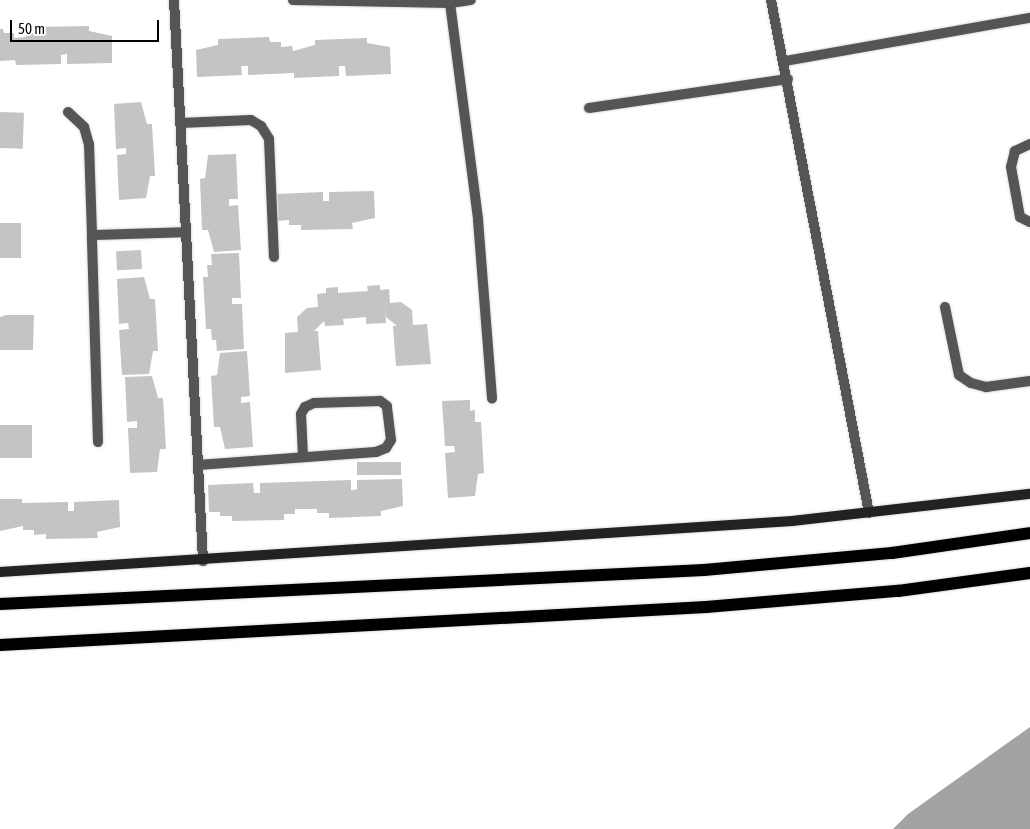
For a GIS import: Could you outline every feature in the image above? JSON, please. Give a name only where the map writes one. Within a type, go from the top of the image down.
[{"type":"main road","points":[[0,604],[704,570],[892,553],[1030,533]]},
{"type":"main road","points":[[0,645],[706,607],[898,591],[1030,573]]},
{"type":"street","points":[[174,0],[202,561]]},
{"type":"street","points":[[293,0],[450,3],[471,0]]},
{"type":"street","points":[[771,0],[785,61],[869,513]]},
{"type":"street","points":[[450,3],[478,220],[492,398]]},
{"type":"street","points":[[785,61],[1030,18]]},
{"type":"street","points":[[590,108],[788,79]]},
{"type":"street","points":[[68,112],[84,127],[89,144],[98,442]]},
{"type":"street","points":[[180,123],[251,120],[261,126],[268,139],[274,257]]},
{"type":"street","points":[[1030,144],[1015,151],[1011,167],[1020,217],[1030,222]]},
{"type":"street","points":[[92,235],[186,232]]},
{"type":"street","points":[[945,307],[959,375],[971,383],[986,387],[1030,381]]},
{"type":"street","points":[[198,465],[303,457],[386,448],[391,440],[387,406],[380,401],[314,403],[305,407],[300,414],[303,457]]},
{"type":"street","points":[[0,572],[202,561],[792,522],[1030,494]]},
{"type":"shaded area","points":[[1030,727],[1030,829],[893,829],[908,814]]},
{"type":"building","points":[[89,26],[89,31],[112,36],[112,63],[67,64],[67,54],[61,55],[61,64],[16,65],[15,60],[0,61],[0,29],[3,29],[4,33],[14,33],[14,38],[26,37],[26,33],[37,33],[37,27]]},
{"type":"building","points":[[269,37],[270,42],[281,42],[281,47],[292,46],[293,51],[315,45],[315,40],[367,38],[367,43],[390,47],[391,74],[346,76],[345,66],[339,66],[339,76],[294,78],[294,73],[248,75],[248,66],[241,66],[242,75],[197,77],[196,50],[218,45],[218,39]]},
{"type":"building","points":[[141,102],[147,124],[152,124],[155,176],[150,176],[146,198],[119,200],[117,155],[126,154],[126,148],[116,149],[114,104]]},
{"type":"building","points":[[0,112],[24,113],[23,149],[0,148]]},
{"type":"building","points":[[236,154],[238,199],[229,199],[229,206],[238,205],[241,250],[214,252],[208,230],[202,230],[200,179],[205,178],[208,155]]},
{"type":"building","points":[[374,191],[375,218],[352,223],[353,229],[301,230],[301,225],[289,225],[289,220],[278,221],[277,194],[323,192],[323,201],[329,201],[329,192]]},
{"type":"building","points":[[0,223],[21,223],[21,258],[0,258]]},
{"type":"building","points":[[141,250],[142,269],[117,270],[116,251]]},
{"type":"building","points":[[239,253],[241,298],[232,298],[232,304],[242,304],[244,349],[217,351],[216,340],[212,340],[211,329],[206,329],[203,277],[208,277],[207,265],[212,265],[211,254]]},
{"type":"building","points":[[144,277],[150,299],[155,299],[158,351],[153,351],[149,374],[122,375],[119,330],[129,329],[128,323],[119,324],[117,279]]},
{"type":"building","points":[[380,285],[380,290],[389,289],[390,303],[401,302],[412,310],[413,325],[427,324],[431,364],[396,366],[393,326],[397,326],[386,317],[385,302],[386,323],[366,324],[366,317],[343,319],[344,325],[325,326],[324,321],[314,331],[318,331],[321,370],[285,373],[285,333],[298,332],[297,317],[307,308],[318,307],[317,294],[326,293],[326,288],[338,287],[338,293],[368,291],[367,286]]},
{"type":"building","points":[[6,315],[34,315],[33,350],[0,350],[0,317]]},
{"type":"building","points":[[247,351],[250,396],[241,397],[241,403],[250,402],[253,447],[225,449],[220,427],[214,427],[211,376],[217,375],[220,353]]},
{"type":"building","points":[[152,376],[158,398],[163,398],[166,449],[160,449],[157,472],[130,473],[128,428],[137,428],[137,421],[127,422],[125,377]]},
{"type":"building","points":[[470,400],[470,411],[475,410],[475,422],[481,422],[484,473],[478,474],[475,496],[448,498],[445,453],[455,452],[454,446],[445,446],[442,401]]},
{"type":"building","points":[[0,425],[32,425],[32,458],[0,458]]},
{"type":"building","points":[[357,462],[401,462],[401,475],[357,475]]},
{"type":"building","points":[[402,479],[403,506],[381,511],[381,516],[329,518],[329,513],[317,513],[317,509],[295,509],[295,514],[284,514],[284,520],[232,521],[232,516],[220,516],[220,512],[209,512],[208,485],[253,483],[254,493],[260,493],[260,483],[351,480],[351,490],[354,490],[357,489],[357,480]]},
{"type":"building","points":[[0,499],[22,499],[22,503],[68,502],[68,511],[74,511],[74,502],[119,500],[120,527],[97,532],[98,538],[46,539],[46,534],[34,535],[34,530],[23,530],[23,526],[0,531]]}]
